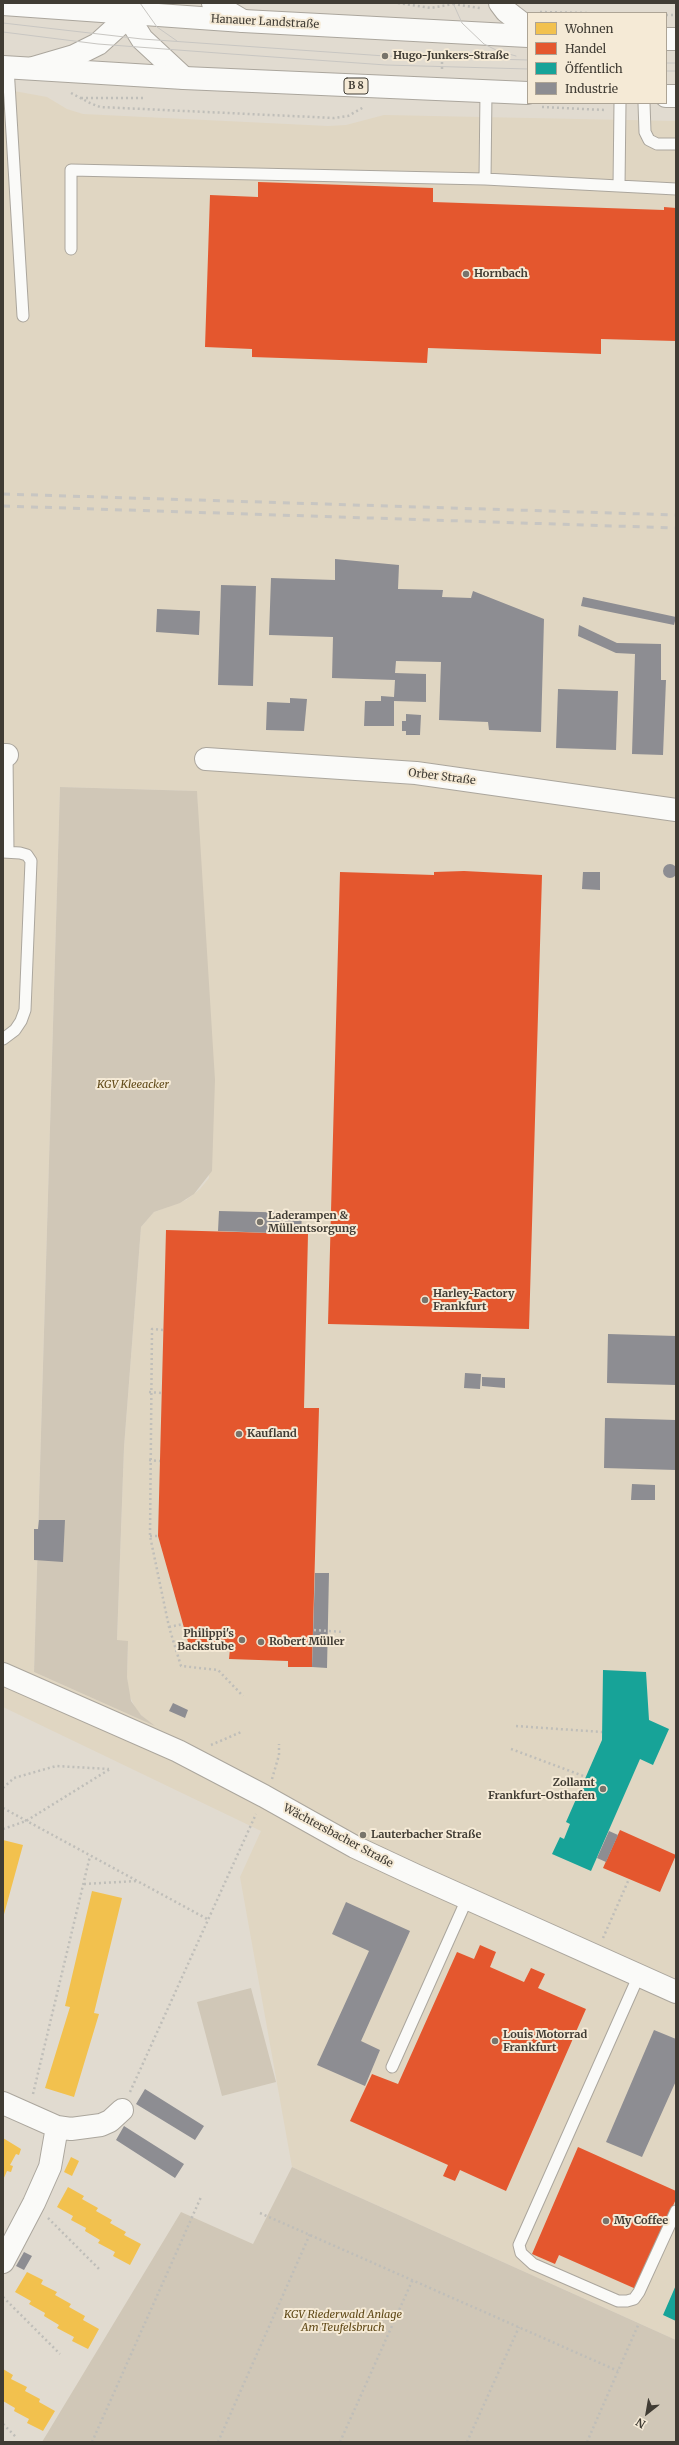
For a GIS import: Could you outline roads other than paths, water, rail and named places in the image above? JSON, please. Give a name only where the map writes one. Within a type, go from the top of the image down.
[{"type":"street","points":[[213,3],[243,21]]},
{"type":"street","points":[[500,3],[506,11],[527,18]]},
{"type":"street","name":"Hanauer Landstraße","points":[[10,4],[127,7],[243,21],[527,36]]},
{"type":"street","points":[[30,69],[74,56],[98,44],[112,32],[127,7]]},
{"type":"street","points":[[127,7],[142,40],[184,78]]},
{"type":"street","name":"B 8","points":[[5,67],[184,78],[527,93]]},
{"type":"street","name":"Orber Straße","points":[[206,759],[416,773],[676,810]]},
{"type":"street","name":"Wächtersbacher Straße","points":[[3,1674],[178,1751],[264,1796],[355,1847],[676,1992]]},
{"type":"street","points":[[3,2103],[27,2116],[57,2128],[86,2129],[101,2125],[110,2121],[122,2110]]},
{"type":"street","points":[[3,2262],[34,2203],[50,2168],[57,2128]]},
{"type":"lane","points":[[5,67],[23,316]]},
{"type":"lane","points":[[486,92],[486,180]]},
{"type":"lane","points":[[619,186],[620,104]]},
{"type":"lane","points":[[644,104],[644,132],[649,140],[656,144],[676,144]]},
{"type":"lane","points":[[71,249],[71,170],[486,180],[676,189]]},
{"type":"lane","points":[[3,1039],[15,1030],[21,1021],[25,1010],[31,861],[27,856],[20,853],[5,852],[5,755]]},
{"type":"lane","points":[[392,2067],[467,1898]]},
{"type":"lane","points":[[639,1975],[519,2245],[521,2253],[533,2264],[618,2301],[627,2301],[634,2299],[639,2292],[676,2211]]},
{"type":"tram line","points":[[140,3],[157,27],[177,41]]},
{"type":"tram line","points":[[453,3],[462,23],[484,44],[498,51],[516,56]]},
{"type":"tram line","points":[[3,23],[142,39],[385,56],[527,60]]},
{"type":"tram line","points":[[3,32],[98,44],[386,65],[527,69]]},
{"type":"tram line","points":[[667,63],[676,63]]},
{"type":"tram line","points":[[667,71],[676,71]]},
{"type":"railway","points":[[3,494],[676,515]]},
{"type":"railway","points":[[3,506],[676,528]]},
{"type":"place","name":"Hugo-Junkers-Straße","points":[[385,56]]},
{"type":"place","name":"Hornbach","points":[[466,274]]},
{"type":"place","name":"Laderampen & Müllentsorgung","points":[[260,1222]]},
{"type":"place","name":"Harley-Factory Frankfurt","points":[[425,1300]]},
{"type":"place","name":"Kaufland","points":[[239,1434]]},
{"type":"place","name":"Philippi's Backstube","points":[[242,1640]]},
{"type":"place","name":"Robert Müller","points":[[261,1642]]},
{"type":"place","name":"Zollamt Frankfurt-Osthafen","points":[[603,1789]]},
{"type":"place","name":"Lauterbacher Straße","points":[[363,1835]]},
{"type":"place","name":"Louis Motorrad Frankfurt","points":[[495,2041]]},
{"type":"place","name":"My Coffee","points":[[606,2221]]},
{"type":"park label","name":"KGV Kleeacker","points":[[133,1085]]},
{"type":"park label","name":"KGV Riederwald Anlage Am Teufelsbruch","points":[[343,2321]]}]
